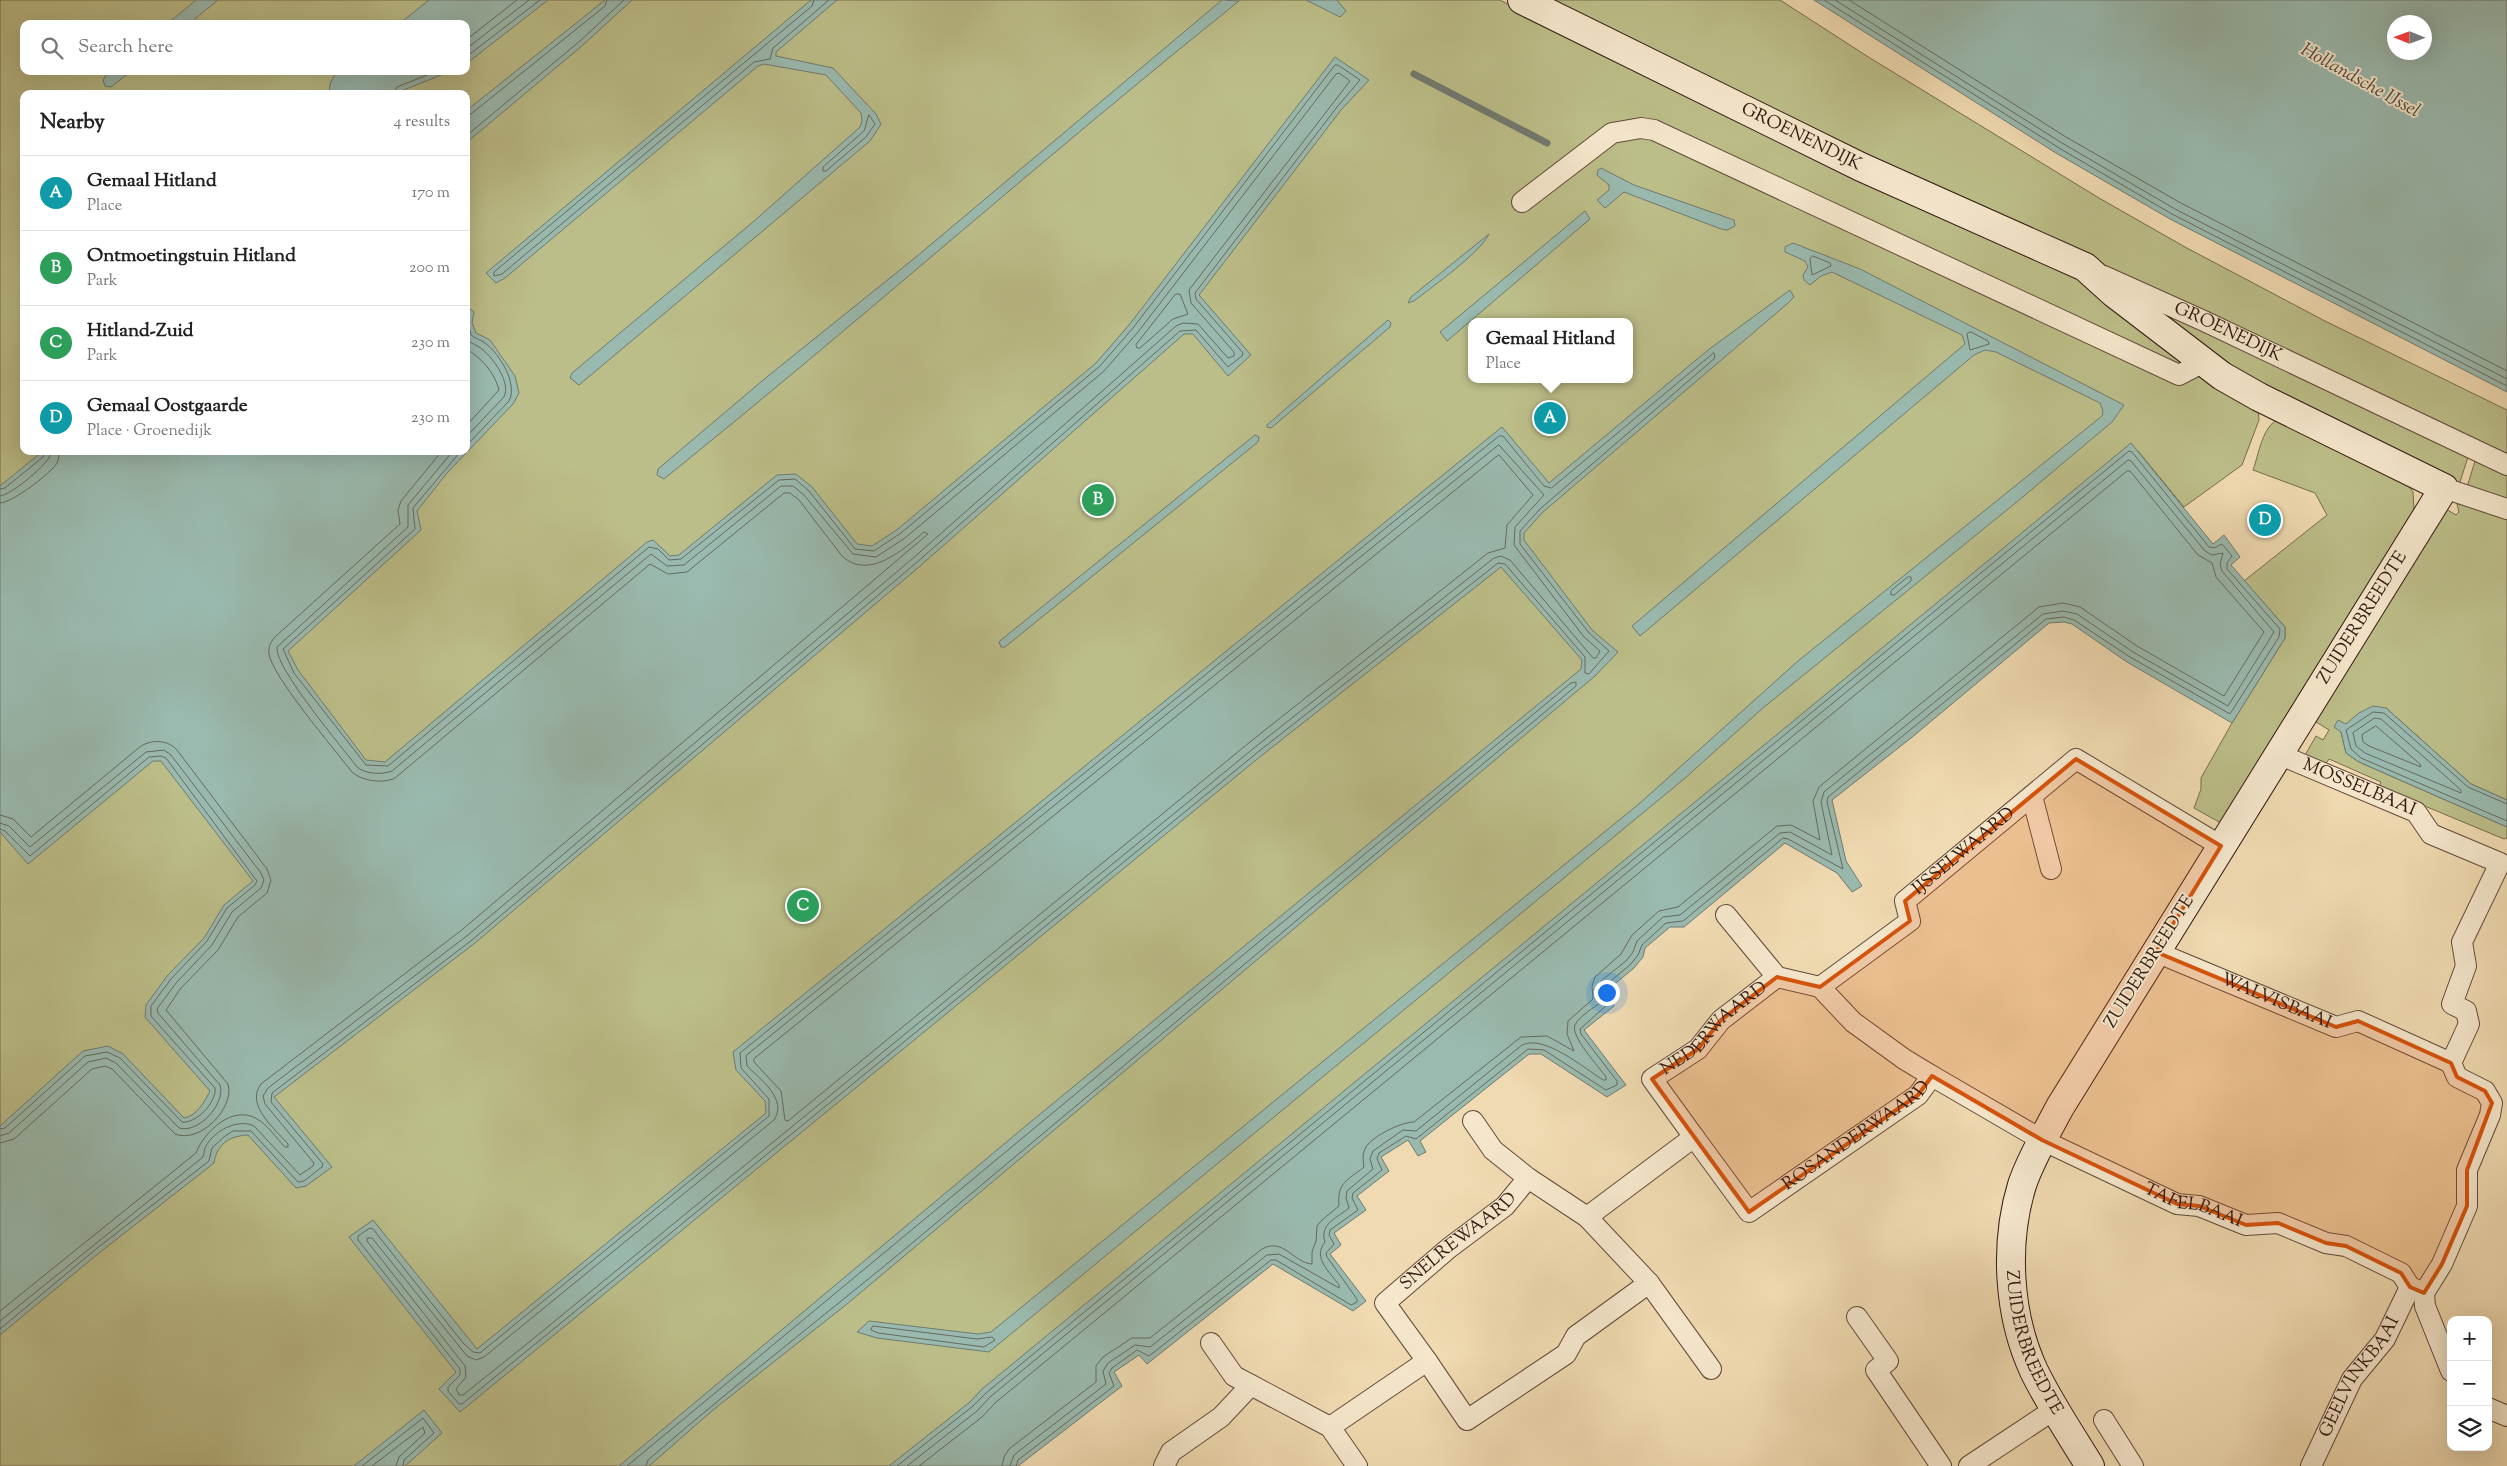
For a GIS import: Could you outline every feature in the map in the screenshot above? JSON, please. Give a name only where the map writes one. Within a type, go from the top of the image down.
[{"type":"street","name":"GROENENDIJK","points":[[1522,0],[1861,167],[2085,268]]},
{"type":"street","points":[[1522,202],[1612,133],[1641,128],[1654,130],[2179,375],[2204,362]]},
{"type":"street","name":"GROENEDIJK","points":[[2085,268],[2115,294],[2204,362],[2259,397],[2444,488],[2507,509]]},
{"type":"street","name":"GROENEDIJK","points":[[2085,268],[2204,320],[2507,465]]},
{"type":"street","name":"ZUIDERBREEDTE","points":[[2090,1466],[2034,1371],[2024,1345],[2010,1270],[2013,1231],[2022,1185],[2042,1140],[2221,846],[2444,488]]},
{"type":"street","name":"MOSSELBAAI","points":[[2278,754],[2416,812],[2431,834],[2500,863],[2462,942],[2466,966],[2452,1004],[2466,1011],[2469,1024],[2451,1063]]},
{"type":"street","name":"IJSSELWAARD","points":[[1820,987],[1910,921],[1905,901],[2076,759],[2221,846]]},
{"type":"street","name":"IJSSELWAARD","points":[[2032,796],[2050,869]]},
{"type":"street","name":"NEDERWAARD","points":[[1726,915],[1777,977],[1820,987]]},
{"type":"street","name":"WALVISBAAI","points":[[2156,952],[2336,1027],[2358,1021],[2451,1063]]},
{"type":"street","name":"NEDERWAARD","points":[[1652,1079],[1698,1049],[1720,1020],[1777,977]]},
{"type":"street","points":[[1820,987],[1853,1022],[1904,1059],[1932,1076]]},
{"type":"street","name":"GEELVINKBAAI","points":[[2310,1466],[2352,1379],[2385,1339],[2417,1290],[2442,1264],[2467,1206],[2467,1170],[2490,1115],[2492,1103],[2485,1091],[2457,1077],[2451,1063]]},
{"type":"street","name":"ROSANDERWAARD","points":[[1652,1079],[1750,1212],[1918,1094],[1932,1076],[2042,1140]]},
{"type":"street","name":"SNELREWAARD","points":[[1473,1121],[1493,1150],[1528,1178],[1587,1217]]},
{"type":"street","points":[[1694,1137],[1587,1217],[1649,1283],[1711,1369]]},
{"type":"street","name":"TAFELBAAI","points":[[2042,1140],[2177,1204],[2199,1206],[2246,1225],[2278,1223],[2326,1243],[2346,1246],[2401,1273],[2417,1290]]},
{"type":"street","name":"SNELREWAARD","points":[[1427,1361],[1385,1303],[1449,1248],[1505,1206],[1528,1178]]},
{"type":"street","points":[[1330,1427],[1427,1361],[1468,1420],[1566,1354],[1576,1336],[1649,1283]]},
{"type":"street","name":"GEELVINKBAAI","points":[[2417,1290],[2447,1361]]},
{"type":"street","points":[[1857,1317],[1888,1361],[1876,1370],[1941,1466]]},
{"type":"street","points":[[1211,1343],[1234,1376],[1330,1427],[1357,1466]]},
{"type":"street","points":[[1164,1466],[1171,1452],[1221,1417],[1251,1385]]},
{"type":"street","points":[[1969,1466],[2056,1409]]},
{"type":"street","points":[[2492,1410],[2507,1416]]},
{"type":"street","points":[[2104,1420],[2133,1466]]},
{"type":"highlighted area","points":[[2076,759],[2221,846],[2156,952],[2336,1027],[2358,1021],[2451,1063],[2457,1077],[2485,1091],[2492,1103],[2467,1170],[2467,1206],[2442,1264],[2424,1293],[2410,1287],[2401,1273],[2346,1246],[2326,1243],[2278,1223],[2246,1225],[2199,1206],[2177,1204],[2042,1140],[1932,1076],[1918,1095],[1749,1212],[1652,1079],[1698,1049],[1721,1020],[1777,977],[1820,987],[1910,921],[1905,901]]},
{"type":"green space","points":[[0,0],[1500,0],[1559,31],[2469,454],[2459,485],[2258,407],[2259,420],[2242,465],[2184,507],[2138,451],[931,1466],[0,1466]]},
{"type":"green space","points":[[1536,0],[1780,0],[1870,58],[2099,198],[2185,247],[2325,321],[2507,410],[2507,457]]},
{"type":"green space","points":[[2279,419],[2407,484],[2413,492],[2414,511],[2221,823],[2194,808],[2201,789],[2201,778],[2232,723],[2285,638],[2285,627],[2244,581],[2327,515],[2315,493],[2253,470],[2265,434],[2273,423]]},
{"type":"green space","points":[[2476,458],[2507,473],[2507,503],[2467,487]]},
{"type":"green space","points":[[2464,503],[2507,516],[2507,800],[2471,784],[2386,708],[2359,713],[2341,732],[2346,753],[2359,762],[2507,827],[2507,838],[2504,839],[2379,787],[2381,782],[2329,759],[2325,765],[2304,757],[2316,736],[2323,740],[2329,730],[2313,720],[2446,509],[2456,515],[2459,512],[2457,504]]},
{"type":"water","points":[[196,0],[218,0],[194,20],[172,20]]},
{"type":"water","points":[[429,0],[548,0],[470,61],[470,20],[404,20]]},
{"type":"water","points":[[605,0],[632,0],[583,45],[470,140],[470,108]]},
{"type":"water","points":[[811,0],[837,0],[776,52],[776,56],[833,68],[876,114],[881,124],[870,141],[579,385],[570,378],[572,373],[753,222],[860,127],[862,121],[861,113],[826,75],[764,64],[758,66],[505,278],[496,283],[486,273]]},
{"type":"water","points":[[1222,0],[1239,1],[664,479],[657,475],[658,469],[768,376],[916,257]]},
{"type":"water","points":[[1306,0],[1337,0],[1346,11],[1340,17]]},
{"type":"water","name":"Hollandsche IJssel","points":[[1814,0],[2507,0],[2507,392],[2170,219],[2056,153]]},
{"type":"water","points":[[1335,57],[1369,80],[1341,110],[1199,295],[1251,355],[1228,376],[1193,334],[1184,334],[919,567],[475,943],[274,1097],[332,1167],[306,1186],[296,1188],[248,1135],[230,1139],[221,1146],[214,1163],[99,1253],[0,1335],[0,1126],[83,1051],[108,1046],[123,1054],[184,1118],[197,1111],[210,1091],[145,1017],[146,1005],[167,976],[204,938],[224,905],[253,881],[161,761],[153,761],[28,864],[0,832],[0,486],[38,455],[464,455],[447,473],[417,511],[421,530],[288,651],[298,670],[366,760],[385,762],[647,542],[653,540],[670,556],[679,555],[777,475],[796,474],[812,487],[857,544],[872,546],[898,529],[1096,363],[1129,325]]},
{"type":"water","points":[[106,75],[126,75],[111,87],[105,86],[103,80]]},
{"type":"water","points":[[441,75],[404,90],[330,90],[331,81],[334,76]]},
{"type":"water","points":[[1601,168],[1634,185],[1734,220],[1735,226],[1727,230],[1721,229],[1624,192],[1605,208],[1597,200],[1609,190],[1609,185],[1597,175],[1598,170]]},
{"type":"water","points":[[1585,211],[1590,219],[1474,318],[1468,318],[1468,323],[1447,341],[1440,332]]},
{"type":"water","points":[[1489,234],[1484,242],[1466,260],[1414,301],[1408,303],[1411,297]]},
{"type":"water","points":[[1793,243],[1860,269],[2124,405],[2112,422],[2018,501],[1763,708],[1684,779],[989,1352],[877,1338],[857,1332],[869,1321],[978,1334],[991,1332],[1640,803],[1798,661],[2102,416],[2103,411],[2100,403],[1996,352],[1985,350],[1974,355],[1640,636],[1632,626],[1965,344],[1962,335],[1832,272],[1821,276],[1810,285],[1804,280],[1803,275],[1808,267],[1805,261],[1785,252],[1785,247]]},
{"type":"water","points":[[1790,290],[1794,297],[1787,304],[1543,512],[1524,533],[1524,540],[1592,630],[1618,652],[1595,676],[847,1304],[713,1410],[649,1466],[619,1466],[1022,1129],[1581,669],[1582,660],[1501,567],[1261,756],[460,1412],[439,1389],[456,1372],[349,1237],[373,1220],[477,1349],[766,1113],[765,1101],[736,1070],[733,1052],[1502,427],[1549,483],[1708,350]]},
{"type":"water","points":[[470,309],[474,312],[472,323],[476,333],[490,340],[515,376],[519,393],[513,404],[470,449]]},
{"type":"water","points":[[1388,320],[1391,323],[1390,327],[1271,428],[1267,427],[1267,425]]},
{"type":"water","points":[[1255,435],[1259,437],[1258,442],[1005,647],[1001,647],[999,642],[1001,640]]},
{"type":"water","points":[[2131,443],[2213,544],[2224,535],[2240,557],[2231,565],[2285,627],[2285,638],[2232,723],[2127,662],[2072,624],[2064,622],[2049,623],[1911,738],[1832,800],[1846,861],[1862,886],[1852,892],[1837,873],[1785,843],[1684,927],[1670,927],[1645,948],[1643,957],[1634,968],[1611,987],[1614,1006],[1584,1030],[1626,1085],[1607,1097],[1541,1054],[1529,1054],[1420,1141],[1426,1152],[1418,1156],[1408,1140],[1381,1157],[1389,1171],[1357,1196],[1366,1210],[1334,1233],[1341,1245],[1330,1254],[1366,1301],[1353,1311],[1273,1264],[1147,1364],[1139,1355],[1114,1372],[1122,1386],[1018,1466],[889,1466],[970,1402],[982,1389]]},
{"type":"water","points":[[2373,706],[2386,708],[2471,784],[2507,800],[2507,827],[2359,762],[2346,753],[2341,732],[2334,727],[2338,720],[2346,724],[2359,713]]},
{"type":"water","points":[[424,1410],[442,1433],[405,1466],[354,1466]]},
{"type":"waterway","points":[[1414,74],[1547,143]]},
{"type":"place","name":"Gemaal Hitland","points":[[1550,418]]},
{"type":"place","name":"Ontmoetingstuin Hitland","points":[[1098,500]]},
{"type":"place","name":"Gemaal Oostgaarde","points":[[2265,520]]},
{"type":"place","name":"Hitland-Zuid","points":[[803,906]]}]
